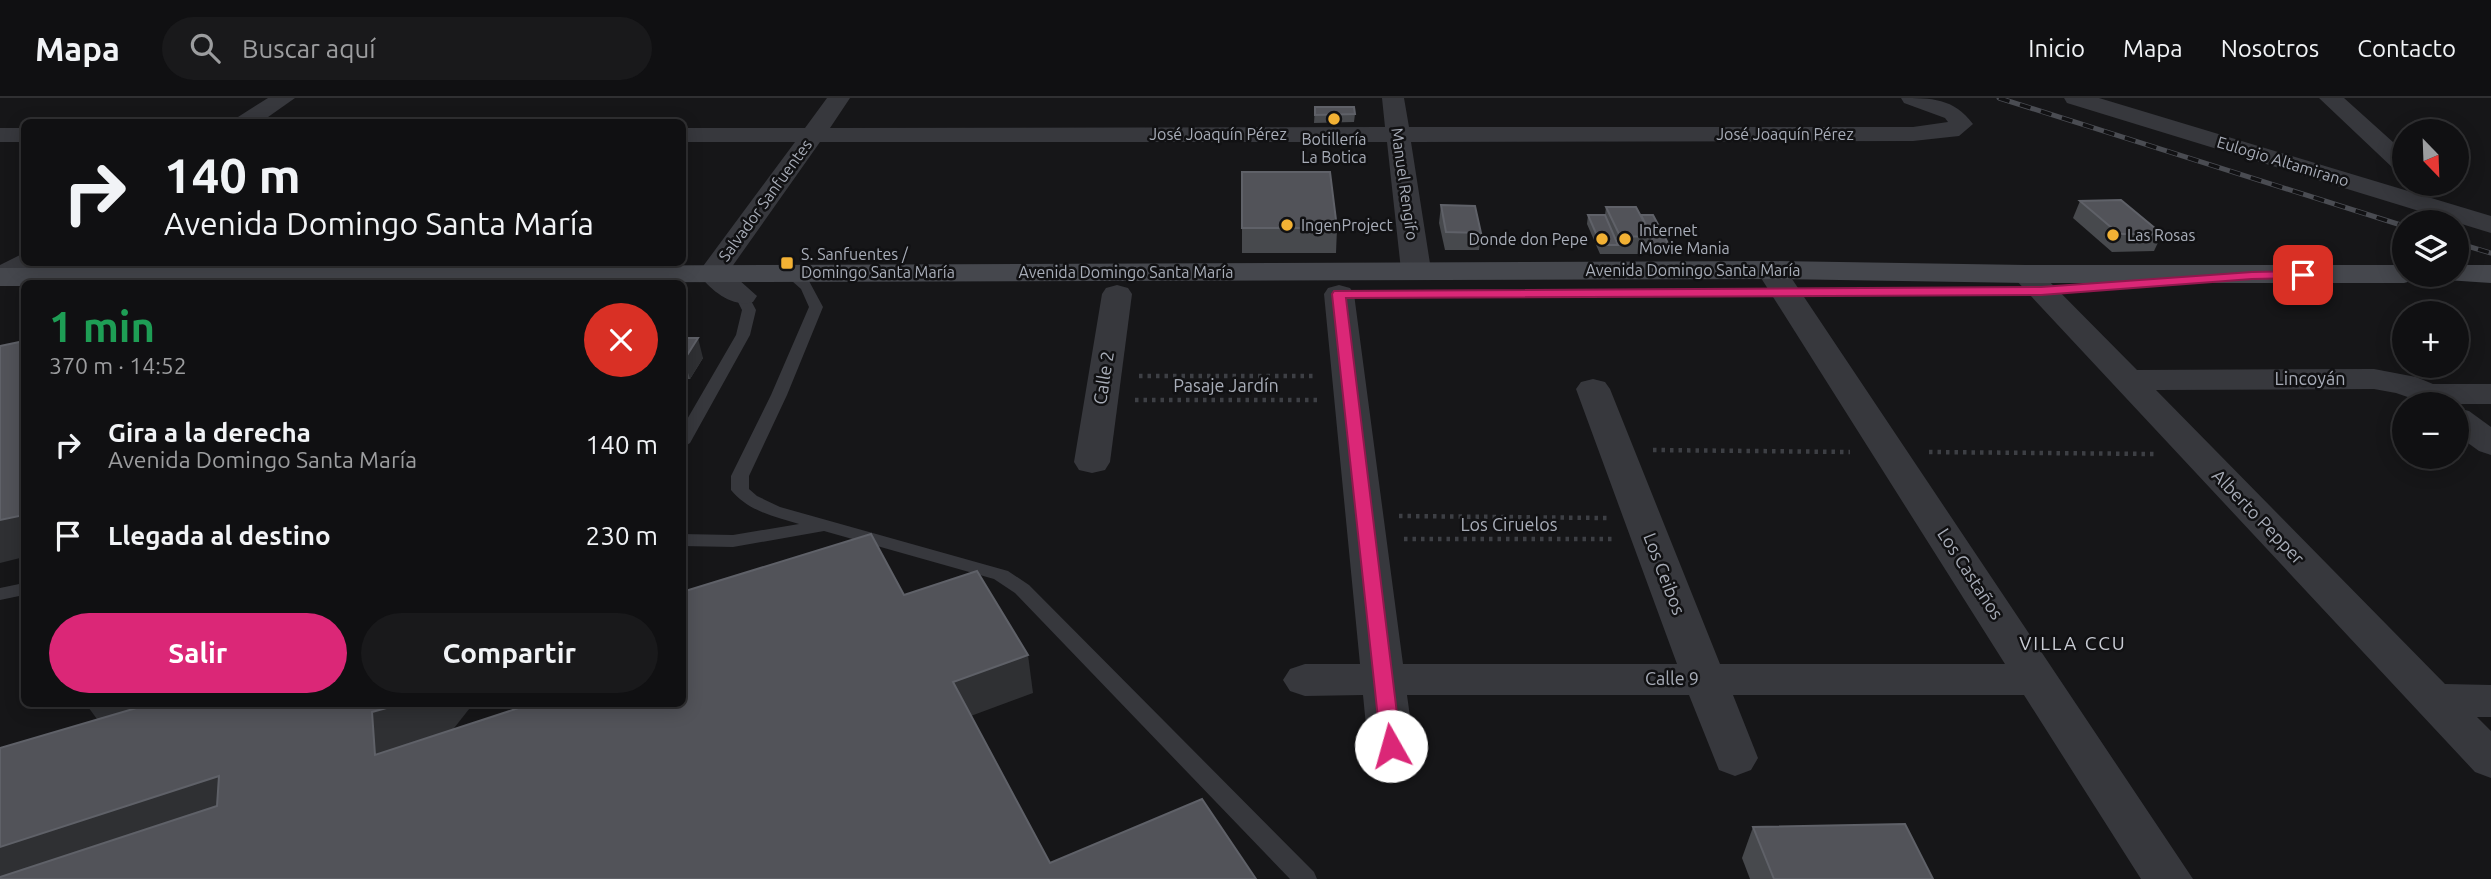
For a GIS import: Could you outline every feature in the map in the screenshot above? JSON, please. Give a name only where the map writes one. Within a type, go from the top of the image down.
[{"type":"main road","name":"Avenida Domingo Santa María","points":[[686,296],[742,296],[801,284],[1416,270],[1779,281],[2033,283],[2252,275],[2392,274]]},
{"type":"main road","name":"Avenida Domingo Santa María","points":[[0,277],[713,273],[801,284],[1117,294],[1339,294],[1779,281]]},
{"type":"main road","points":[[2469,274],[2491,274]]},
{"type":"main road","points":[[0,296],[21,296]]},
{"type":"street","points":[[251,119],[284,98]]},
{"type":"street","name":"Salvador Sanfuentes","points":[[742,296],[713,273],[839,98]]},
{"type":"street","name":"Manuel Rengifo","points":[[1393,98],[1416,270]]},
{"type":"street","name":"José Joaquín Pérez","points":[[686,135],[1913,134],[1950,131],[1961,124],[1960,119],[1953,113],[1912,98]]},
{"type":"street","name":"Eulogio Altamirano","points":[[2075,98],[2443,210]]},
{"type":"street","points":[[2330,98],[2392,153]]},
{"type":"street","points":[[0,135],[21,135]]},
{"type":"street","points":[[2440,196],[2456,210]]},
{"type":"street","name":"Eulogio Altamirano","points":[[2469,218],[2491,225]]},
{"type":"street","points":[[0,277],[21,264]]},
{"type":"street","name":"Los Castaños","points":[[1779,281],[2168,879]]},
{"type":"street","name":"Alberto Pepper","points":[[2033,283],[2491,760]]},
{"type":"street","name":"Calle 2","points":[[1092,462],[1117,294]]},
{"type":"street","points":[[1339,294],[1391,746]]},
{"type":"street","name":"Lincoyán","points":[[2126,380],[2374,379],[2404,384],[2420,392]]},
{"type":"street","name":"Los Ceibos","points":[[1593,389],[1735,758]]},
{"type":"street","name":"Lincoyán","points":[[2469,396],[2491,394]]},
{"type":"street","points":[[2469,427],[2491,444]]},
{"type":"street","name":"Calle 9","points":[[1305,680],[2038,679]]},
{"type":"street","points":[[2434,701],[2491,701]]},
{"type":"lane","points":[[801,284],[816,307],[740,476],[740,490],[751,500],[774,511],[979,568],[1000,575],[1023,589],[1305,879]]},
{"type":"lane","points":[[686,436],[743,335],[749,310],[742,296]]},
{"type":"lane","points":[[686,541],[701,544],[726,543],[824,527]]},
{"type":"lane","points":[[0,594],[21,590]]},
{"type":"path","name":"Pasaje Jardín","points":[[1102,388],[1350,388]]},
{"type":"path","name":"Pasaje Jardín","points":[[1102,388],[1350,388]]},
{"type":"path","name":"Los Ciruelos","points":[[1366,527],[1647,529]]},
{"type":"path","name":"Los Ciruelos","points":[[1366,527],[1647,529]]},
{"type":"building","points":[[1315,107],[1354,107],[1355,114],[1315,115]]},
{"type":"building","points":[[1242,172],[1330,172],[1337,228],[1242,228]]},
{"type":"building","points":[[2121,200],[2162,234],[2119,234],[2080,201]]},
{"type":"building","points":[[1441,205],[1475,206],[1481,233],[1446,232]]},
{"type":"building","points":[[1606,207],[1636,207],[1652,237],[1620,236]]},
{"type":"building","points":[[1588,215],[1605,215],[1618,245],[1601,245]]},
{"type":"building","points":[[1641,215],[1653,215],[1669,245],[1650,245],[1652,237]]},
{"type":"building","points":[[686,338],[698,338],[686,357]]},
{"type":"building","points":[[21,342],[21,516],[0,520],[0,346]]},
{"type":"building","points":[[871,534],[904,595],[977,571],[1028,655],[953,682],[1050,863],[1202,799],[1256,879],[0,879],[217,806],[219,776],[0,847],[0,748],[140,707],[390,707],[372,712],[375,755],[522,707],[686,707],[686,591]]},
{"type":"building","points":[[1905,824],[1933,879],[1774,879],[1753,827]]},
{"type":"railway","points":[[1999,98],[2392,222]]},
{"type":"railway","points":[[2469,247],[2491,253]]},
{"type":"place","name":"Botillería La Botica","points":[[1334,119]]},
{"type":"place","name":"IngenProject","points":[[1287,225]]},
{"type":"place","name":"Las Rosas","points":[[2113,235]]},
{"type":"place","name":"Donde don Pepe","points":[[1602,239]]},
{"type":"place","name":"Internet Movie Mania","points":[[1625,239]]},
{"type":"place","name":"S. Sanfuentes / Domingo Santa María","points":[[787,263]]},
{"type":"district","name":"VILLA CCU","points":[[2073,643]]},
{"type":"route","points":[[1391,746],[1339,294],[2041,291],[2252,275],[2303,275]]}]
